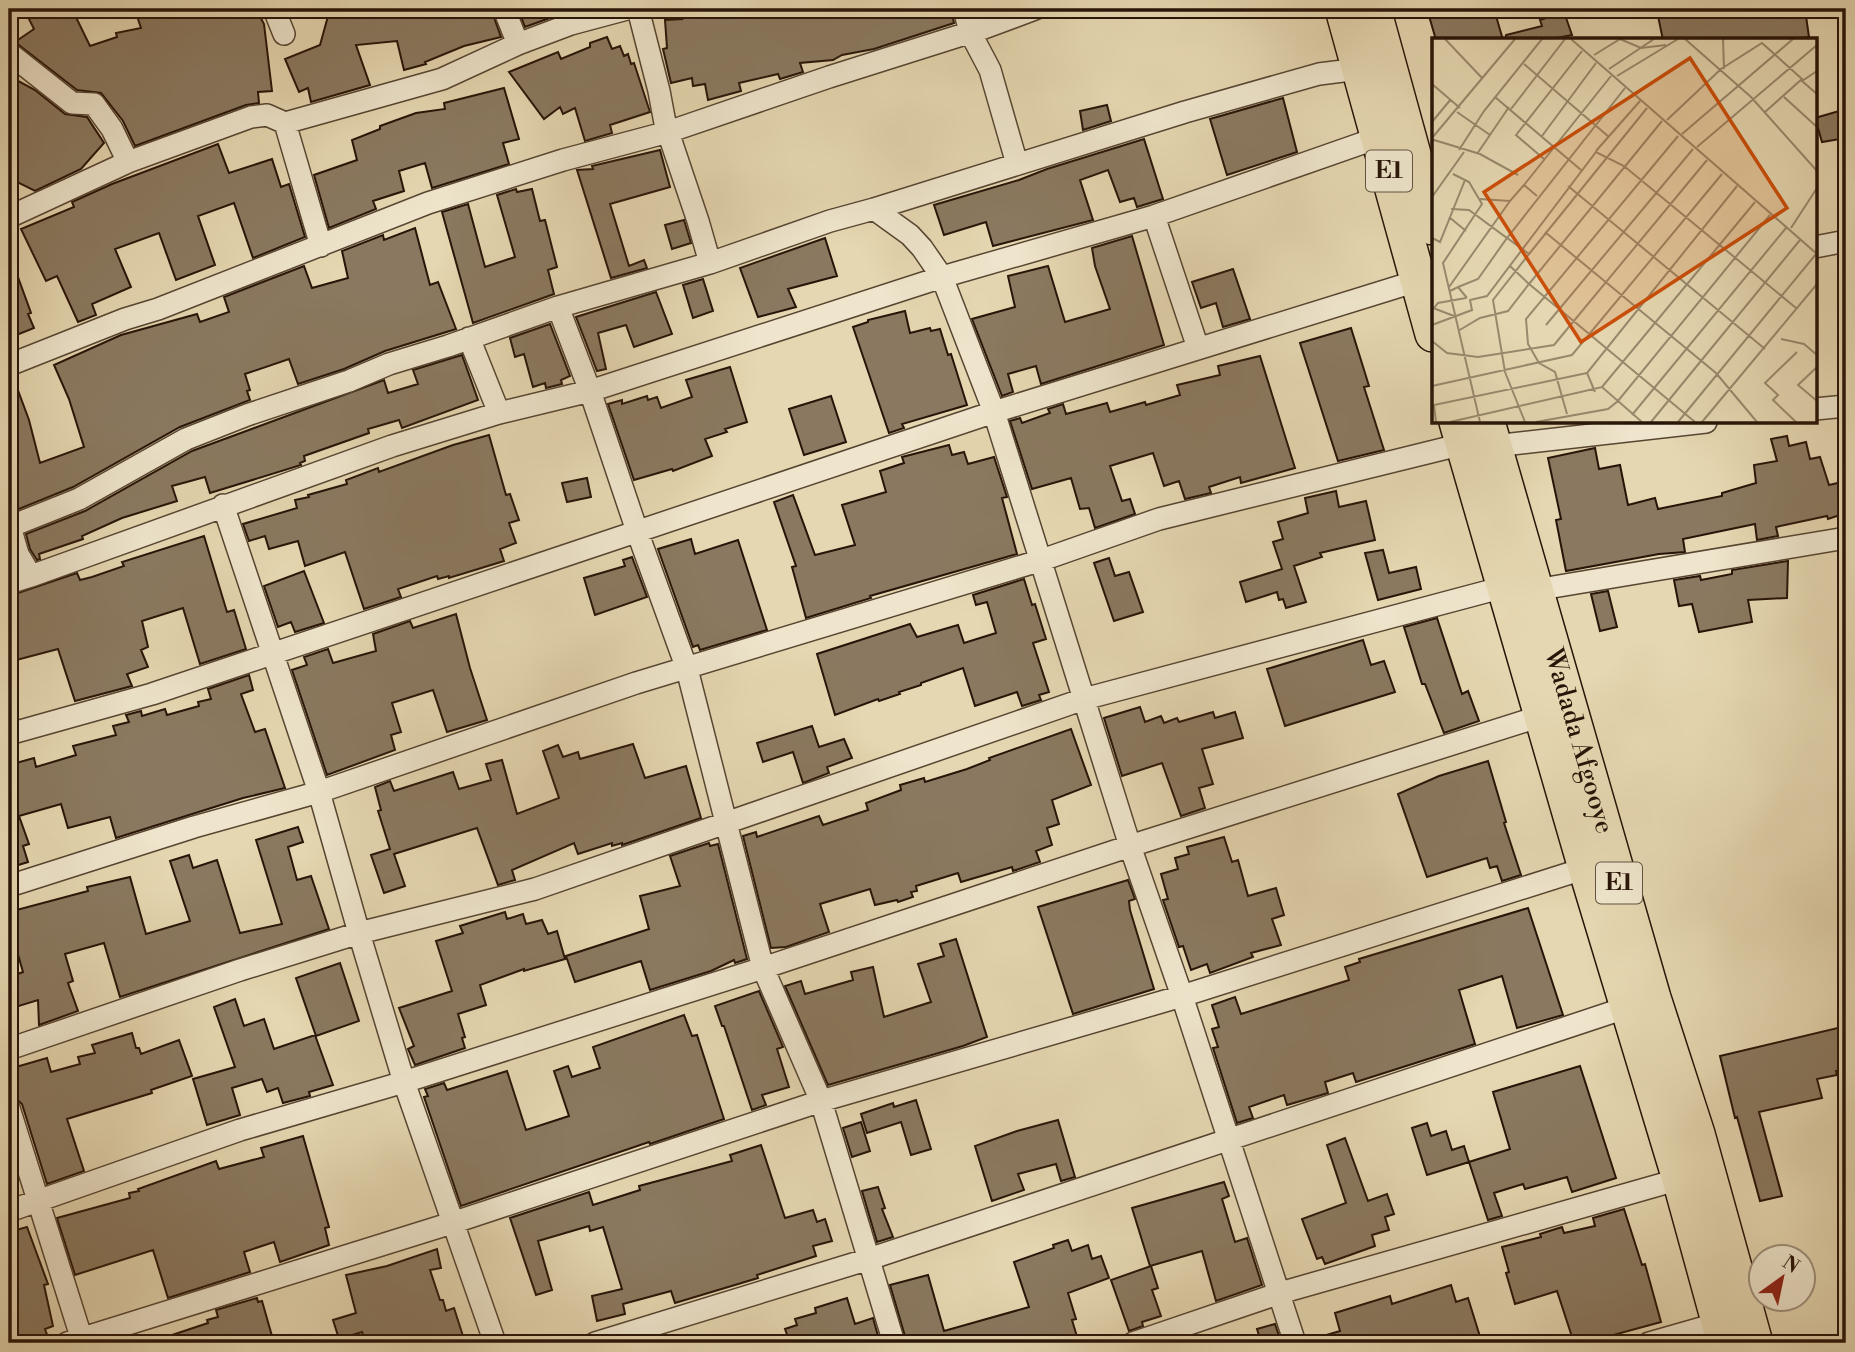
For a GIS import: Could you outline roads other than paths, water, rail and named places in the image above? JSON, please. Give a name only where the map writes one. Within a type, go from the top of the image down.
[{"type":"highway","name":"E1","points":[[1343,9],[1432,330]]},
{"type":"highway","name":"E1","points":[[1373,9],[1432,223]]},
{"type":"highway","name":"Wadada Afgooye","points":[[1475,433],[1519,588],[1697,1135],[1755,1343]]},
{"type":"highway","name":"Wadada Afgooye","points":[[1519,588],[1541,716],[1680,1179],[1722,1333]]},
{"type":"street","points":[[274,9],[284,34]]},
{"type":"street","points":[[504,9],[518,44]]},
{"type":"street","points":[[9,217],[128,162],[251,117],[267,115],[285,123],[442,79],[518,44],[571,24],[627,9]]},
{"type":"street","points":[[638,9],[668,132],[710,263]]},
{"type":"street","points":[[964,9],[971,32],[990,70],[1017,164]]},
{"type":"street","points":[[9,366],[125,318],[158,309],[440,200],[563,160],[668,132],[1035,9]]},
{"type":"street","points":[[9,53],[72,103],[94,104],[112,129],[128,162]]},
{"type":"street","points":[[31,576],[19,554],[9,526],[79,499],[186,439],[349,381],[389,363],[558,307],[710,263],[830,221],[1185,111],[1319,74],[1359,69]]},
{"type":"street","points":[[285,123],[321,246]]},
{"type":"street","points":[[9,583],[391,446],[499,413],[590,391],[942,277],[1154,216],[1380,137]]},
{"type":"street","points":[[874,209],[910,235],[942,277],[995,412],[1130,846],[1230,1140],[1295,1343]]},
{"type":"street","points":[[1154,216],[1198,348]]},
{"type":"street","points":[[1816,247],[1846,241]]},
{"type":"street","points":[[9,734],[152,694],[274,655],[995,412],[1420,280]]},
{"type":"street","points":[[558,307],[687,669],[763,968],[821,1101],[894,1343]]},
{"type":"street","points":[[469,338],[499,413]]},
{"type":"street","points":[[1816,409],[1846,405]]},
{"type":"street","points":[[9,886],[194,827],[319,792],[636,683],[1042,560],[1159,519],[1475,433],[1664,424]]},
{"type":"street","points":[[223,505],[319,792],[404,1082],[495,1343]]},
{"type":"street","points":[[9,1049],[240,970],[359,933],[536,889],[1084,699],[1519,588],[1846,538]]},
{"type":"street","points":[[9,1211],[240,1130],[404,1082],[763,968],[1130,846],[1541,716]]},
{"type":"street","points":[[9,1108],[39,1200],[77,1342],[455,1222],[821,1101],[1182,996],[1586,867]]},
{"type":"street","points":[[595,1343],[869,1259],[1628,1007]]},
{"type":"street","points":[[1133,1343],[1280,1293],[1680,1179]]},
{"type":"street","points":[[1649,1343],[1722,1333]]}]
